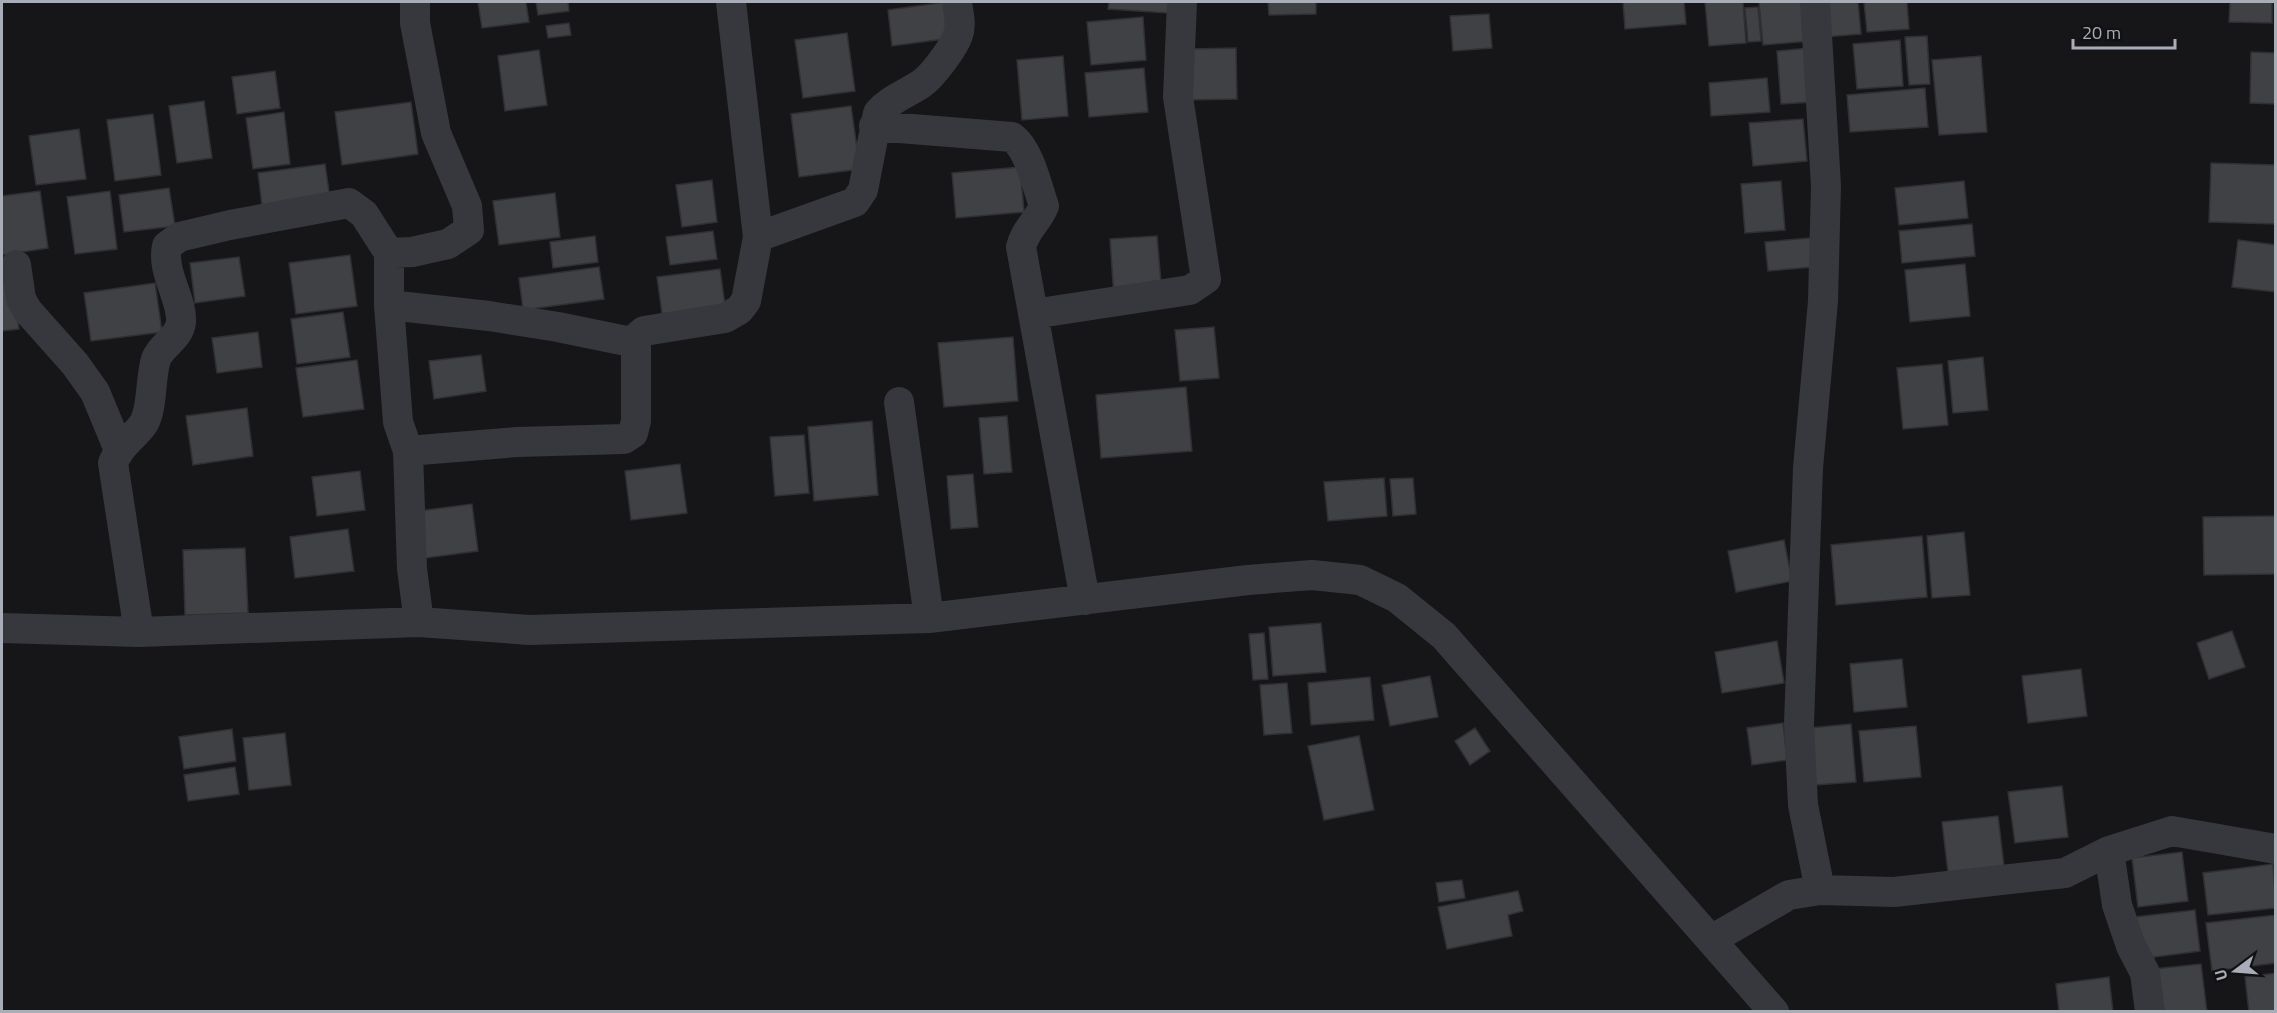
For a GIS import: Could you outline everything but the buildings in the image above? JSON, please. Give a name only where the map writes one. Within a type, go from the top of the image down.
[{"type":"street","points":[[389,253],[412,252],[448,244],[469,230],[467,206],[436,133],[415,23],[415,2]]},
{"type":"street","points":[[408,451],[518,442],[624,439],[633,433],[636,421],[636,343],[638,336],[644,331],[725,318],[739,310],[746,301],[758,237],[731,2]]},
{"type":"street","points":[[758,237],[855,202],[863,190],[878,113],[886,103],[924,83],[932,75],[958,36],[960,24],[957,2]]},
{"type":"street","points":[[1033,314],[1190,290],[1206,279],[1178,97],[1182,2]]},
{"type":"street","points":[[1815,2],[1826,186],[1823,301],[1808,468],[1799,724],[1803,805],[1820,890]]},
{"type":"street","points":[[874,126],[1012,137],[1018,141],[1024,151],[1044,206],[1039,218],[1024,234],[1021,247],[1085,600]]},
{"type":"street","points":[[139,632],[113,463],[119,450],[144,423],[156,360],[162,349],[179,333],[182,320],[164,257],[166,246],[179,237],[230,225],[349,203],[364,214],[389,253],[389,305],[398,422],[408,451],[412,568],[419,622]]},
{"type":"street","points":[[16,265],[21,298],[27,310],[75,364],[95,392],[119,450]]},
{"type":"street","points":[[389,305],[489,316],[636,343]]},
{"type":"street","points":[[899,402],[929,618]]},
{"type":"street","points":[[2,628],[139,632],[419,622],[530,630],[929,618],[1248,580],[1312,575],[1360,580],[1397,598],[1444,636],[1774,1011]]},
{"type":"street","points":[[1711,940],[1789,895],[1820,890],[1894,892],[2065,873],[2109,851],[2172,831],[2276,849]]},
{"type":"street","points":[[2109,851],[2117,905],[2131,946],[2145,973],[2150,1011]]}]
